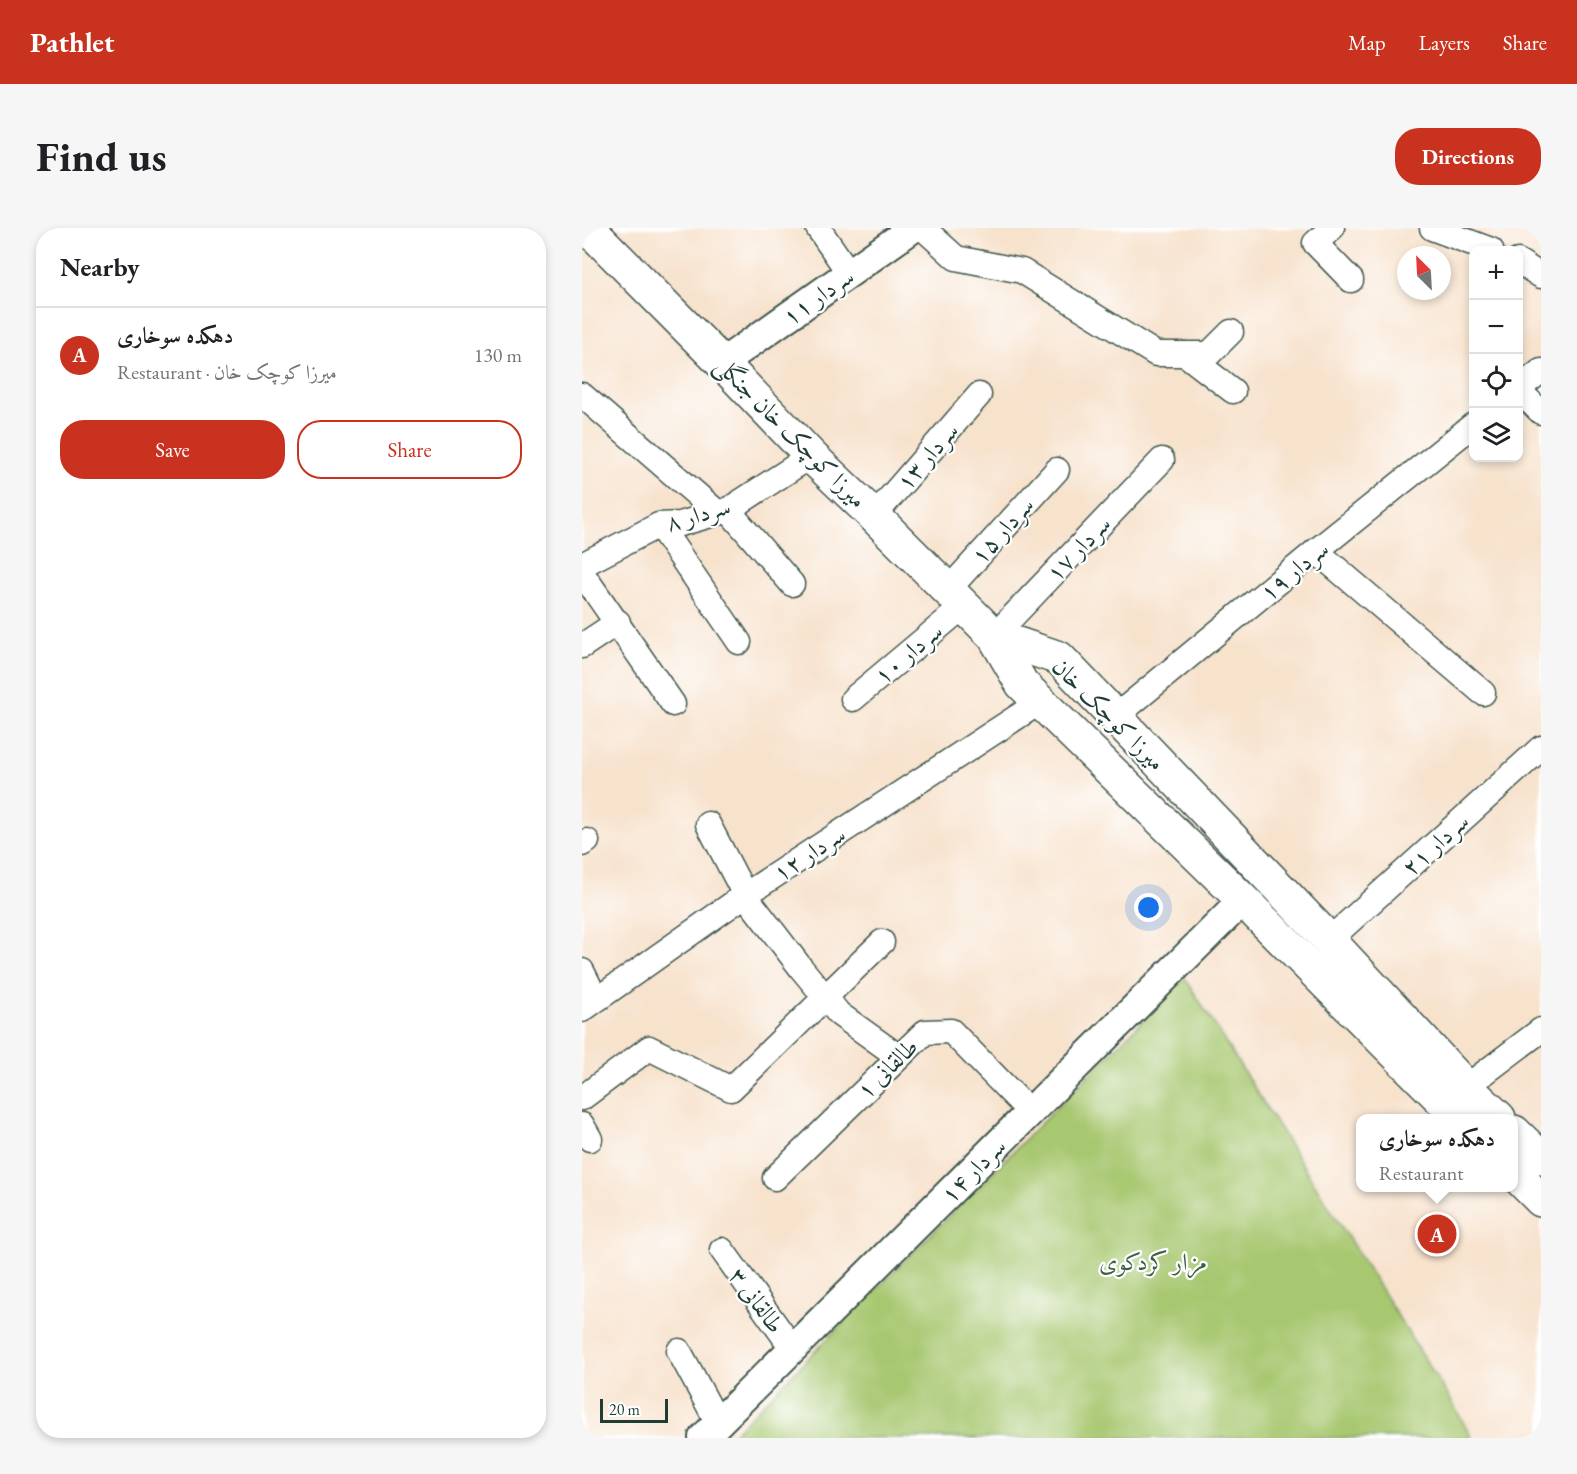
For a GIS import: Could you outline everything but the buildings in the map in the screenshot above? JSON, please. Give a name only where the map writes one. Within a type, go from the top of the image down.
[{"type":"main road","name":"میرزا کوچک خان جنگلی","points":[[588,228],[811,456],[994,636]]},
{"type":"main road","name":"میرزا کوچک خان","points":[[994,636],[1022,684],[1243,900],[1455,1114]]},
{"type":"main road","name":"میرزا کوچک خان","points":[[994,636],[1059,658],[1494,1114]]},
{"type":"main road","points":[[1166,825],[1190,795]]},
{"type":"main road","points":[[1518,1136],[1541,1158]]},
{"type":"main road","points":[[1518,1177],[1541,1200]]},
{"type":"street","points":[[818,228],[849,273]]},
{"type":"street","name":"سردار ۱۱","points":[[722,363],[913,228]]},
{"type":"street","points":[[923,228],[956,258],[1022,271],[1156,354],[1209,354],[1231,332]]},
{"type":"street","points":[[1332,228],[1315,243],[1351,280]]},
{"type":"street","points":[[1432,228],[1480,246]]},
{"type":"street","points":[[1523,264],[1541,276]]},
{"type":"street","points":[[1185,354],[1233,391]]},
{"type":"street","points":[[1523,385],[1541,371]]},
{"type":"street","points":[[1523,394],[1541,412]]},
{"type":"street","name":"سردار ۱۳","points":[[874,516],[979,395]]},
{"type":"street","points":[[582,396],[723,511],[792,584]]},
{"type":"street","name":"سردار ۱۹","points":[[1115,717],[1469,428]]},
{"type":"street","name":"سردار ۸","points":[[582,565],[659,525],[681,524],[723,511],[811,456]]},
{"type":"street","name":"سردار ۱۷","points":[[994,636],[1162,460]]},
{"type":"street","name":"سردار ۱۵","points":[[956,598],[1057,470]]},
{"type":"street","points":[[659,525],[739,642]]},
{"type":"street","points":[[1316,551],[1484,693]]},
{"type":"street","points":[[582,573],[673,704]]},
{"type":"street","name":"سردار ۱۰","points":[[853,699],[956,598]]},
{"type":"street","points":[[582,646],[618,622]]},
{"type":"street","name":"سردار ۱۲","points":[[589,1004],[745,895],[1040,702]]},
{"type":"street","name":"سردار ۲۱","points":[[1329,940],[1541,748]]},
{"type":"street","points":[[708,824],[745,895],[825,997],[839,1014],[899,1057]]},
{"type":"street","name":"سردار ۱۴","points":[[711,1431],[1243,900]]},
{"type":"street","points":[[582,1098],[649,1048],[731,1089],[882,942]]},
{"type":"street","points":[[582,971],[589,1004]]},
{"type":"street","points":[[1466,1087],[1541,1030]]},
{"type":"street","name":"طالقانی ۱","points":[[775,1178],[925,1032],[951,1031],[1031,1113]]},
{"type":"street","name":"طالقانی ۳","points":[[722,1250],[793,1349]]},
{"type":"street","points":[[679,1351],[711,1431]]},
{"type":"green space","name":"مزار کردکوی","points":[[1185,978],[1450,1399],[1472,1438],[729,1438]]},
{"type":"place","name":"دهکده سوخاری","points":[[1437,1234]]}]
